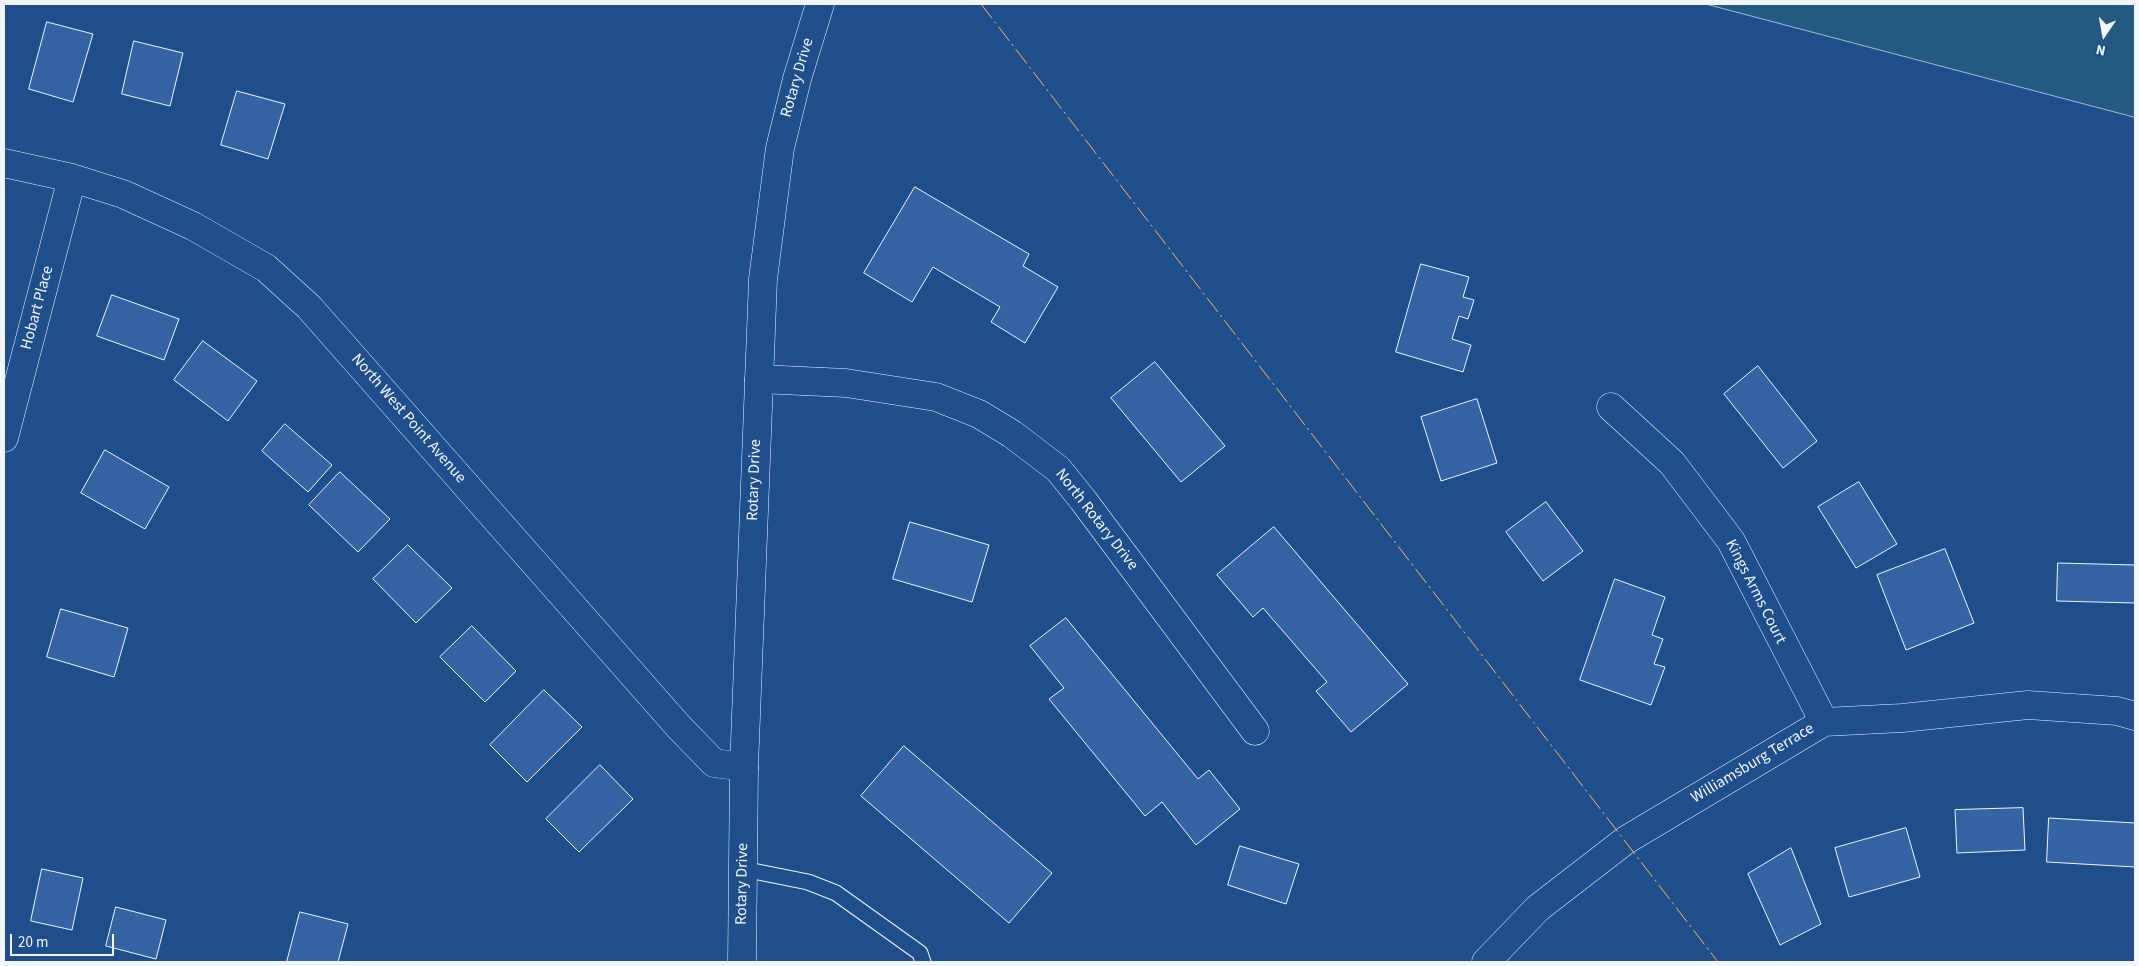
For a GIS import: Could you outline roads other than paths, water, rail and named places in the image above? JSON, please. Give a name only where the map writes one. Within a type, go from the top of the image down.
[{"type":"street","name":"Rotary Drive","points":[[742,962],[744,768],[763,279],[780,148],[796,79],[820,4]]},
{"type":"street","name":"North West Point Avenue","points":[[4,163],[72,178],[123,194],[184,222],[266,268],[309,307],[679,727],[714,763],[744,768]]},
{"type":"street","name":"Hobart Place","points":[[4,438],[72,178]]},
{"type":"street","name":"North Rotary Drive","points":[[759,379],[846,383],[936,397],[979,414],[1012,434],[1058,469],[1255,731]]},
{"type":"street","name":"Kings Arms Court","points":[[1611,407],[1672,463],[1731,541],[1824,722]]},
{"type":"street","name":"Williamsburg Terrace","points":[[1486,962],[1538,908],[1626,840],[1824,722],[1902,718],[2028,705],[2117,712],[2135,716]]},
{"type":"lane","points":[[743,869],[808,882],[836,893],[920,953],[923,962]]}]
